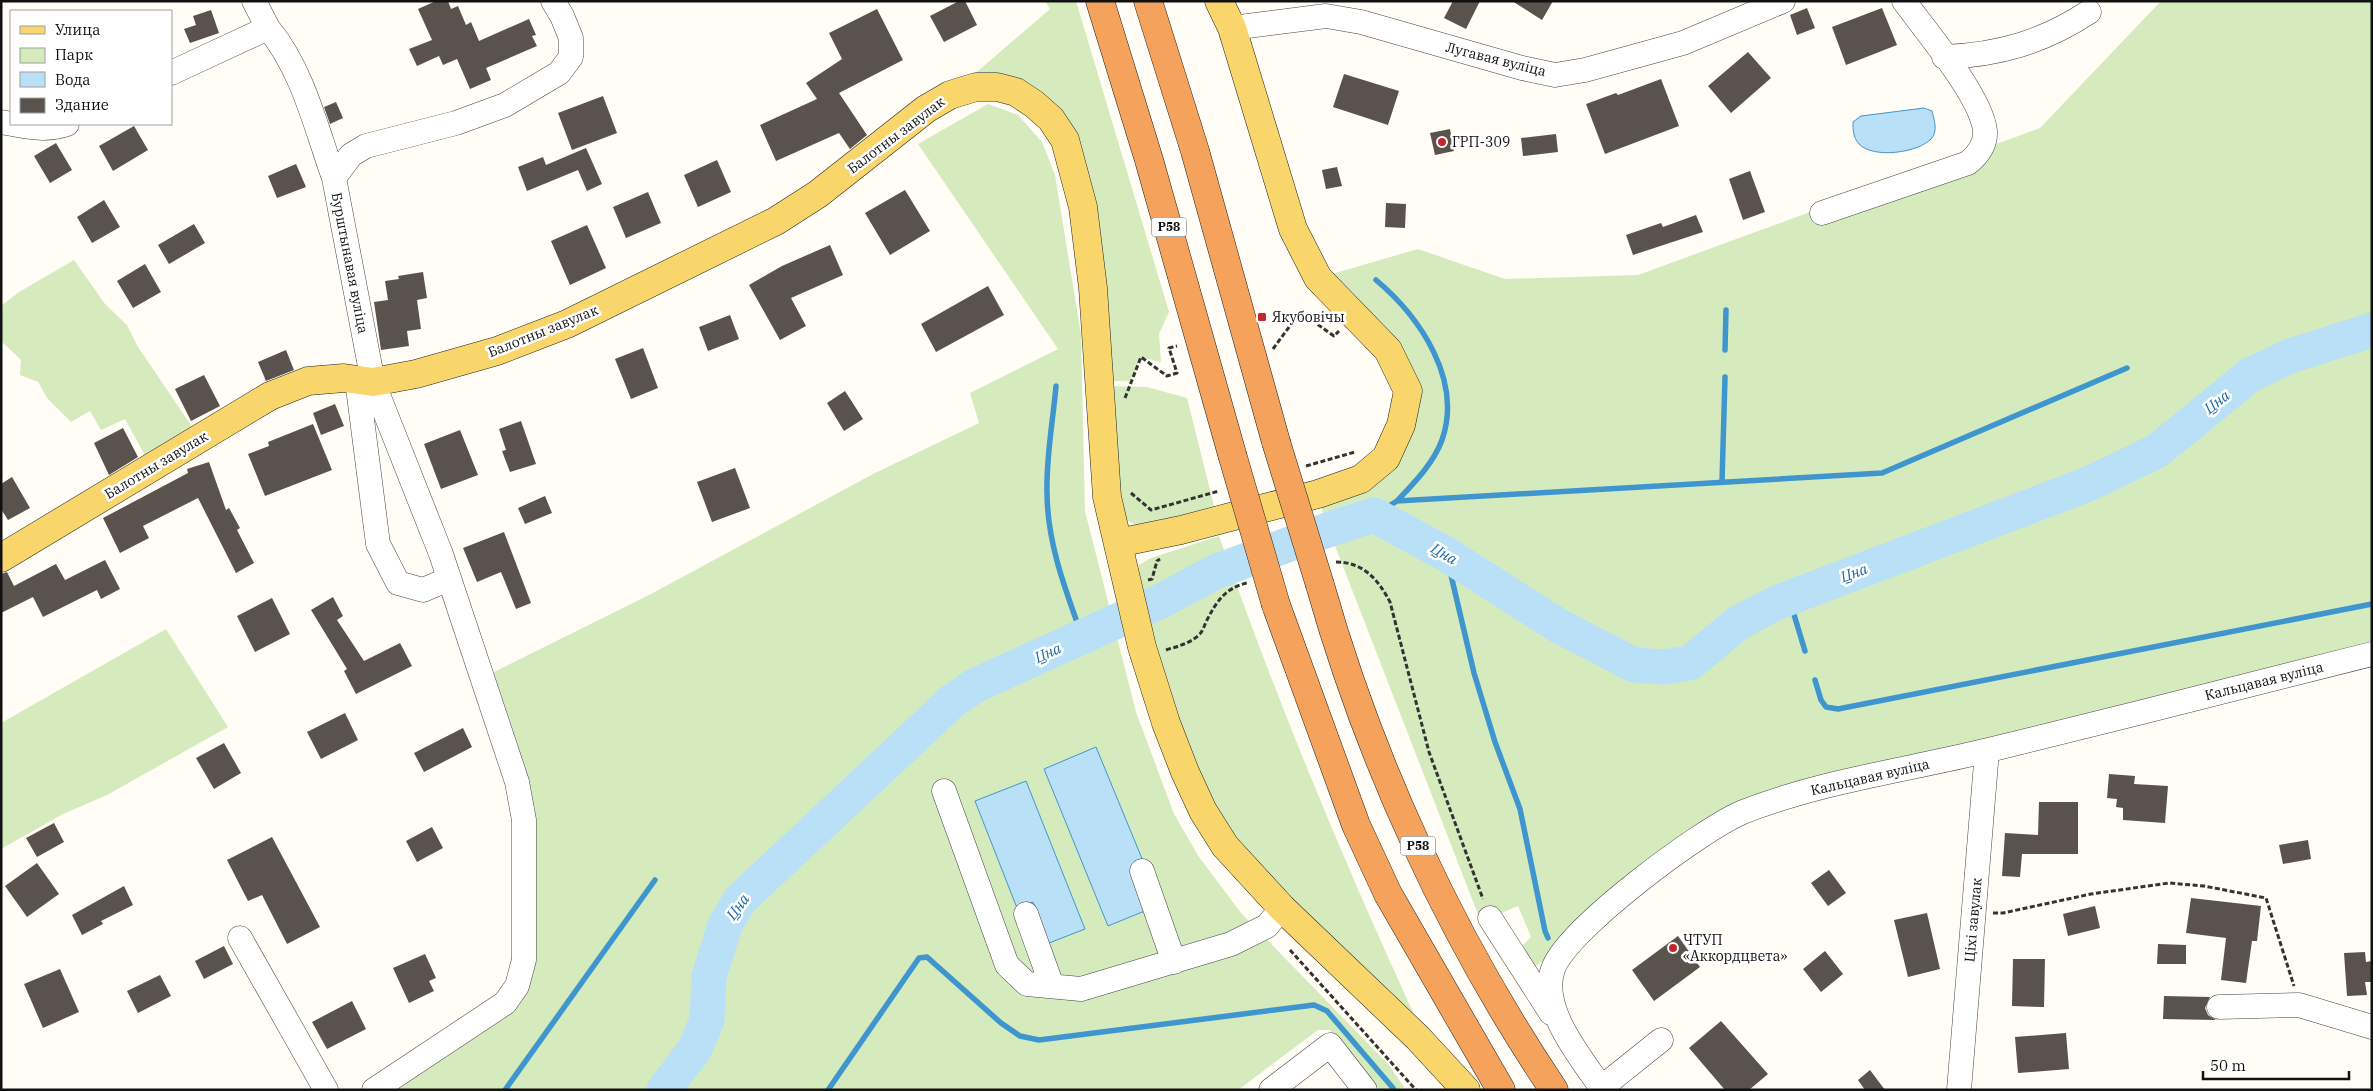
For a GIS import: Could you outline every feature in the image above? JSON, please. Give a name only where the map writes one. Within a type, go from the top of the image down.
[{"type":"highway","name":"Р58","points":[[1100,1],[1149,160],[1276,605],[1332,763],[1360,834],[1388,894],[1501,1090]]},
{"type":"highway","name":"Р58","points":[[1148,1],[1195,151],[1276,442],[1336,641],[1387,776],[1439,893],[1482,974],[1554,1090]]},
{"type":"main road","points":[[1118,543],[1181,530],[1318,494],[1361,479],[1386,458],[1401,425],[1408,391],[1388,350],[1318,278],[1293,229],[1232,28],[1219,1]]},
{"type":"main road","name":"Балотны завулак","points":[[1,558],[270,396],[308,381],[326,379],[365,381],[416,374],[497,351],[603,307],[776,221],[818,194],[926,109],[950,95],[976,88],[997,87],[1016,92],[1051,119],[1064,140],[1073,164],[1088,236],[1104,469],[1108,497],[1142,647],[1166,723],[1204,811],[1225,846],[1282,908],[1418,1038],[1466,1090]]},
{"type":"street","points":[[254,1],[268,28],[278,39],[301,85],[334,178]]},
{"type":"street","name":"Бурштынавая вуліца","points":[[365,381],[334,178],[351,155],[366,146],[456,123],[505,105],[559,73],[571,57],[571,38],[562,16],[553,1]]},
{"type":"street","name":"Лугавая вуліца","points":[[1232,28],[1326,16],[1361,22],[1522,68],[1555,74],[1585,70],[1683,43],[1783,1]]},
{"type":"street","points":[[1822,213],[1968,163],[1978,155],[1984,140],[1985,130],[1977,108],[1904,1]]},
{"type":"street","points":[[1944,57],[1975,56],[2006,50],[2039,39],[2074,22],[2089,12]]},
{"type":"street","points":[[172,73],[268,28]]},
{"type":"street","points":[[18,125],[41,129],[63,125]]},
{"type":"street","points":[[365,381],[378,544],[398,583],[422,590],[449,579]]},
{"type":"street","points":[[365,381],[449,579],[517,782],[524,820],[524,960],[517,986],[505,1003],[374,1090]]},
{"type":"street","name":"Кальцавая вуліца","points":[[1602,1089],[1559,1025],[1551,990],[1553,970],[1566,947],[1596,918],[1653,870],[1695,840],[1740,814],[1789,796],[1987,751],[2372,654]]},
{"type":"street","name":"Ціхі завулак","points":[[1959,1090],[1987,751]]},
{"type":"street","points":[[944,791],[1007,965],[1027,984],[1081,989],[1174,962],[1231,944],[1267,926],[1282,908]]},
{"type":"street","points":[[1142,871],[1174,962]]},
{"type":"street","points":[[1026,914],[1052,986]]},
{"type":"street","points":[[1490,918],[1559,1025]]},
{"type":"street","points":[[240,938],[326,1090]]},
{"type":"street","points":[[2219,1007],[2299,1005],[2372,1027]]},
{"type":"street","points":[[1602,1089],[1661,1040]]},
{"type":"street","points":[[1271,1090],[1330,1044],[1365,1090]]},
{"type":"path","points":[[1268,355],[1300,312],[1329,332]]},
{"type":"path","points":[[1130,381],[1141,356],[1167,376],[1177,373],[1169,348]]},
{"type":"path","points":[[1973,914],[2003,913],[2091,894],[2169,883],[2204,886],[2266,898],[2299,1005]]},
{"type":"green space","points":[[1045,1],[1076,1],[1169,312],[1159,334],[1161,362],[1141,357],[1130,381],[1100,381],[1083,207],[1034,104],[950,95],[1050,9]]},
{"type":"green space","points":[[2161,1],[2372,1],[2372,654],[1740,813],[1566,947],[1533,967],[1521,947],[1531,937],[1518,906],[1481,922],[1325,520],[1318,494],[1361,479],[1408,391],[1318,278],[1418,249],[1505,279],[1638,275],[2040,128]]},
{"type":"green space","points":[[988,104],[1018,115],[1042,142],[1055,175],[1081,335],[1085,511],[1136,712],[1174,814],[1199,857],[1241,913],[1388,1064],[1404,1087],[1398,1090],[1380,1090],[1330,1030],[1318,1030],[1238,1090],[374,1090],[517,986],[524,820],[482,678],[649,595],[873,474],[979,423],[970,393],[1058,349],[918,144]]},
{"type":"green space","points":[[74,260],[105,304],[127,325],[138,347],[191,425],[190,437],[148,461],[125,419],[101,430],[90,411],[71,422],[47,398],[38,382],[20,375],[21,360],[1,341],[1,306],[19,292]]},
{"type":"green space","points":[[1108,386],[1147,387],[1187,398],[1214,506],[1139,527],[1125,519],[1116,502]]},
{"type":"green space","points":[[1219,536],[1264,659],[1312,781],[1363,902],[1417,1021],[1250,858],[1214,803],[1192,756],[1171,698],[1136,571],[1140,564],[1151,558]]},
{"type":"green space","points":[[166,629],[228,727],[107,795],[63,814],[1,849],[1,723]]},
{"type":"water","points":[[1924,108],[1932,111],[1935,125],[1934,135],[1926,143],[1907,150],[1885,153],[1866,149],[1856,139],[1853,131],[1853,122],[1861,116]]},
{"type":"water","points":[[1096,747],[1143,861],[1152,908],[1108,926],[1044,769]]},
{"type":"water","points":[[1026,781],[1085,929],[1049,943],[1033,902],[1017,908],[975,801]]},
{"type":"building","points":[[436,1],[448,1],[451,9],[458,6],[466,25],[471,22],[479,41],[529,19],[536,35],[532,36],[537,46],[486,68],[491,80],[470,89],[457,59],[443,65],[439,56],[417,66],[409,49],[432,40],[418,9]]},
{"type":"building","points":[[959,1],[965,1],[977,25],[944,42],[930,16]]},
{"type":"building","points":[[1453,1],[1480,1],[1466,29],[1444,18]]},
{"type":"building","points":[[1512,1],[1553,1],[1542,20]]},
{"type":"building","points":[[1807,8],[1815,28],[1797,35],[1790,15]]},
{"type":"building","points":[[1882,8],[1897,45],[1846,65],[1832,27]]},
{"type":"building","points":[[877,9],[903,60],[839,93],[867,135],[850,149],[839,133],[776,161],[760,125],[817,99],[806,83],[842,59],[829,33]]},
{"type":"building","points":[[211,10],[219,33],[190,43],[184,29],[196,25],[193,16]]},
{"type":"building","points":[[1748,52],[1771,78],[1731,113],[1708,86]]},
{"type":"building","points":[[1344,74],[1399,91],[1388,125],[1333,107]]},
{"type":"building","points":[[1661,79],[1679,126],[1605,154],[1586,104],[1616,93],[1618,95]]},
{"type":"building","points":[[603,96],[617,133],[572,150],[558,113]]},
{"type":"building","points":[[336,102],[343,118],[330,124],[324,107]]},
{"type":"building","points":[[134,126],[148,150],[113,171],[99,146]]},
{"type":"building","name":"ГРП-309","points":[[1450,129],[1454,151],[1435,155],[1430,133]]},
{"type":"building","points":[[1556,134],[1558,152],[1523,156],[1521,138]]},
{"type":"building","points":[[56,143],[72,170],[50,183],[34,156]]},
{"type":"building","points":[[586,148],[602,184],[587,191],[578,170],[527,191],[518,167],[543,157],[546,165]]},
{"type":"building","points":[[717,160],[731,192],[698,207],[684,175]]},
{"type":"building","points":[[296,164],[306,187],[277,198],[268,176]]},
{"type":"building","points":[[1337,167],[1342,186],[1326,189],[1322,170]]},
{"type":"building","points":[[1750,171],[1765,212],[1743,220],[1729,179]]},
{"type":"building","points":[[905,190],[930,231],[890,255],[865,213]]},
{"type":"building","points":[[648,192],[661,223],[626,238],[613,207]]},
{"type":"building","points":[[104,200],[120,227],[92,243],[77,217]]},
{"type":"building","points":[[1386,203],[1406,204],[1405,228],[1385,227]]},
{"type":"building","points":[[1696,215],[1703,232],[1633,255],[1626,235],[1661,223],[1663,227]]},
{"type":"building","points":[[194,224],[205,243],[169,264],[158,245]]},
{"type":"building","points":[[587,225],[606,268],[570,285],[551,241]]},
{"type":"building","points":[[830,245],[843,275],[791,298],[806,326],[780,340],[749,285],[782,266]]},
{"type":"building","points":[[145,264],[161,292],[133,308],[117,281]]},
{"type":"building","points":[[423,272],[427,298],[417,300],[421,329],[407,331],[409,346],[381,350],[374,302],[388,300],[385,281],[399,279],[398,276]]},
{"type":"building","points":[[988,286],[1004,315],[936,352],[921,324]]},
{"type":"building","points":[[730,315],[739,339],[708,351],[699,327]]},
{"type":"building","points":[[643,348],[658,388],[631,399],[615,359]]},
{"type":"building","points":[[286,350],[294,370],[266,381],[258,362]]},
{"type":"building","points":[[204,375],[220,406],[191,421],[175,389]]},
{"type":"building","points":[[845,391],[863,419],[844,431],[827,403]]},
{"type":"building","points":[[335,404],[344,426],[321,435],[313,413]]},
{"type":"building","points":[[521,421],[536,464],[510,472],[502,451],[506,450],[499,429]]},
{"type":"building","points":[[313,424],[332,470],[265,496],[248,454],[269,446],[268,442]]},
{"type":"building","points":[[123,428],[138,457],[109,475],[94,443]]},
{"type":"building","points":[[460,430],[478,475],[441,489],[424,444]]},
{"type":"building","points":[[209,462],[226,510],[229,508],[240,528],[237,530],[254,563],[236,573],[198,498],[143,526],[149,538],[120,553],[103,518],[188,473],[187,469]]},
{"type":"building","points":[[735,468],[750,508],[712,522],[697,482]]},
{"type":"building","points":[[12,477],[30,508],[8,520],[1,509],[1,484]]},
{"type":"building","points":[[545,496],[552,513],[525,524],[518,508]]},
{"type":"building","points":[[504,532],[531,603],[516,609],[501,572],[477,582],[463,548]]},
{"type":"building","points":[[105,560],[120,589],[101,599],[97,590],[43,617],[33,597],[1,613],[1,574],[7,572],[14,586],[56,564],[65,580]]},
{"type":"building","points":[[333,597],[343,616],[337,620],[364,661],[400,643],[412,666],[356,694],[344,671],[347,669],[311,610]]},
{"type":"building","points":[[272,598],[290,634],[255,652],[237,616]]},
{"type":"building","points":[[345,713],[358,740],[321,759],[307,732]]},
{"type":"building","points":[[463,728],[472,747],[424,772],[414,753]]},
{"type":"building","points":[[224,743],[241,773],[214,789],[196,758]]},
{"type":"building","points":[[2109,774],[2135,776],[2134,784],[2168,786],[2165,823],[2123,820],[2123,808],[2116,807],[2117,799],[2107,798]]},
{"type":"building","points":[[2039,802],[2078,802],[2078,854],[2022,854],[2020,877],[2002,876],[2005,833],[2038,835]]},
{"type":"building","points":[[54,823],[64,842],[37,857],[26,838]]},
{"type":"building","points":[[432,827],[443,848],[417,862],[406,841]]},
{"type":"building","points":[[272,837],[320,927],[287,944],[262,895],[248,901],[227,860]]},
{"type":"building","points":[[2308,840],[2311,859],[2283,864],[2279,845]]},
{"type":"building","points":[[37,863],[59,894],[27,917],[5,886]]},
{"type":"building","points":[[1829,870],[1846,893],[1828,906],[1811,883]]},
{"type":"building","points":[[124,886],[133,905],[101,921],[103,924],[82,935],[72,915]]},
{"type":"building","points":[[2191,898],[2261,906],[2257,941],[2252,941],[2246,983],[2221,980],[2226,938],[2186,933]]},
{"type":"building","points":[[2095,906],[2100,928],[2068,936],[2063,914]]},
{"type":"building","points":[[1927,913],[1940,969],[1908,977],[1894,920]]},
{"type":"building","points":[[1678,936],[1700,967],[1654,1001],[1632,970]]},
{"type":"building","points":[[2158,944],[2186,945],[2186,964],[2157,964]]},
{"type":"building","points":[[224,946],[233,964],[204,979],[195,961]]},
{"type":"building","points":[[1825,951],[1843,974],[1821,992],[1803,969]]},
{"type":"building","points":[[2365,952],[2366,962],[2372,961],[2372,982],[2365,982],[2367,995],[2347,996],[2344,953]]},
{"type":"building","points":[[425,954],[436,978],[429,981],[434,991],[409,1003],[393,968]]},
{"type":"building","points":[[2013,959],[2045,959],[2044,1007],[2012,1006]]},
{"type":"building","points":[[60,969],[79,1012],[43,1028],[24,984]]},
{"type":"building","points":[[160,975],[171,996],[138,1013],[127,991]]},
{"type":"building","points":[[2164,996],[2210,997],[2205,1008],[2208,1015],[2216,1020],[2163,1019]]},
{"type":"building","points":[[352,1001],[366,1029],[327,1049],[312,1022]]},
{"type":"building","points":[[1721,1021],[1768,1074],[1749,1090],[1725,1090],[1689,1048]]},
{"type":"building","points":[[2066,1033],[2069,1069],[2018,1073],[2015,1037]]},
{"type":"building","points":[[1870,1070],[1885,1090],[1865,1090],[1858,1080]]},
{"type":"waterway","points":[[1376,280],[1408,312],[1422,331],[1442,373],[1447,395],[1447,417],[1438,449],[1422,473],[1397,501]]},
{"type":"waterway","points":[[1725,350],[1726,310]]},
{"type":"waterway","name":"Цна","points":[[664,1090],[695,1049],[707,1020],[709,977],[725,925],[740,900],[951,702],[976,685],[1161,601],[1215,572],[1330,529],[1374,515],[1446,554],[1559,626],[1634,665],[1663,667],[1690,663],[1738,623],[1776,603],[2086,485],[2157,451],[2250,375],[2290,356],[2372,330]]},
{"type":"waterway","points":[[1374,515],[1397,501],[1882,473],[2127,368]]},
{"type":"waterway","points":[[1722,482],[1725,377]]},
{"type":"waterway","points":[[1056,386],[1048,466],[1048,511],[1058,565],[1082,636]]},
{"type":"waterway","points":[[1446,554],[1474,673],[1495,742],[1520,809],[1548,938]]},
{"type":"waterway","points":[[1789,598],[1805,651]]},
{"type":"waterway","points":[[1815,680],[1821,700],[1826,707],[1838,709],[2372,604]]},
{"type":"waterway","points":[[505,1090],[655,880]]},
{"type":"waterway","points":[[828,1090],[919,958],[927,957],[1001,1023],[1020,1036],[1039,1040],[1314,1005],[1327,1011],[1393,1088]]},
{"type":"place","name":"ГРП-309","points":[[1442,142]]},
{"type":"place","name":"Якубовічы","points":[[1262,317]]},
{"type":"place","name":"ЧТУП «Аккордцвета»","points":[[1673,948]]}]
